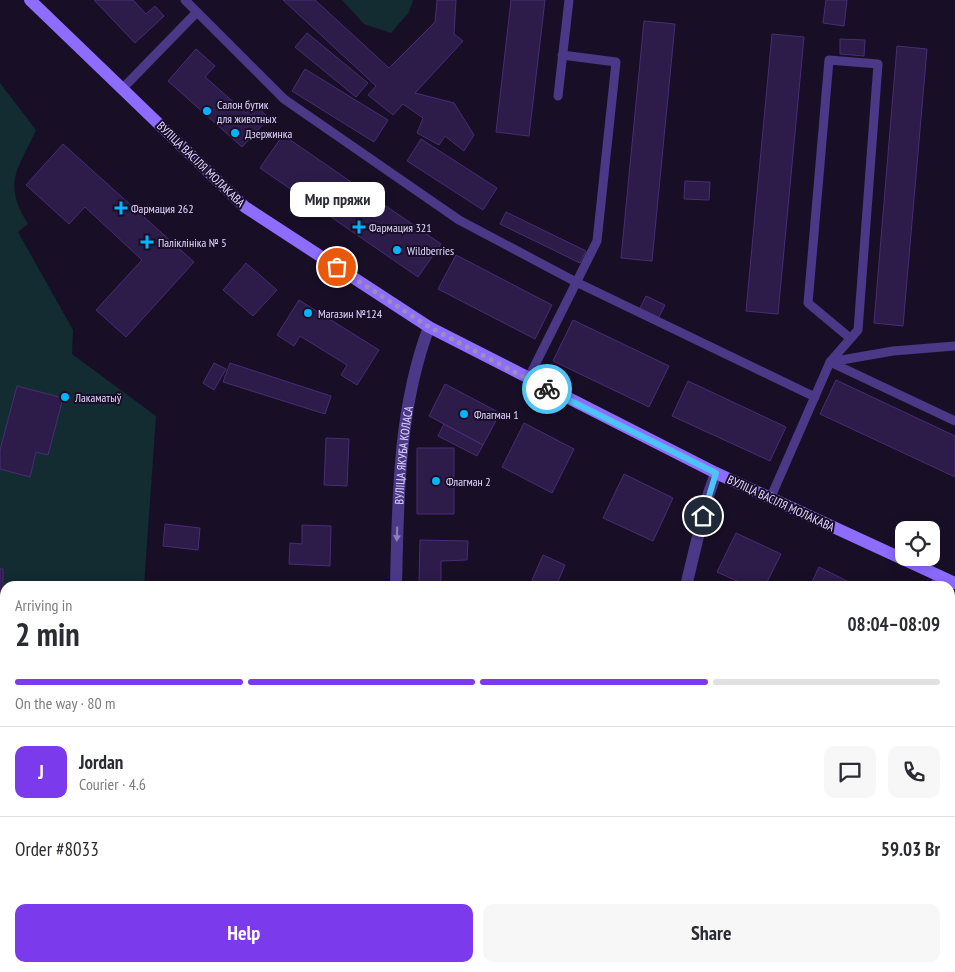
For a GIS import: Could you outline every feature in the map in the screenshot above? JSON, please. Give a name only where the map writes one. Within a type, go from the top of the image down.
[{"type":"street","name":"ВУЛІЦА ВАСІЛЯ МОЛАКАВА","points":[[30,0],[245,207],[429,327],[528,379],[937,581]]},
{"type":"street","name":"ВУЛІЦА ЯКУБА КОЛАСА","points":[[396,581],[398,519],[406,416],[420,350],[429,327]]},
{"type":"street","points":[[687,581],[707,499],[716,473]]},
{"type":"lane","points":[[186,0],[284,99],[459,220],[576,282],[815,397]]},
{"type":"lane","points":[[558,96],[569,0]]},
{"type":"lane","points":[[122,89],[197,12]]},
{"type":"lane","points":[[528,379],[597,242],[616,62],[562,55]]},
{"type":"lane","points":[[770,499],[830,362],[858,330],[878,64],[829,60],[808,303],[850,338]]},
{"type":"lane","points":[[830,362],[893,351],[955,346]]},
{"type":"lane","points":[[830,362],[955,421]]},
{"type":"green space","points":[[342,0],[413,0],[409,12],[391,33],[364,24]]},
{"type":"green space","name":"Лакаматыў","points":[[0,83],[36,130],[15,176],[16,197],[20,210],[28,224],[18,232],[73,330],[72,354],[156,416],[144,581],[0,581]]},
{"type":"building","points":[[94,0],[133,0],[146,14],[155,6],[164,16],[135,43]]},
{"type":"building","points":[[283,0],[315,0],[389,68],[435,22],[437,0],[456,0],[454,34],[463,41],[415,93],[454,103],[474,135],[464,151],[445,136],[439,145],[417,133],[423,118],[403,104],[393,115],[368,95],[376,86]]},
{"type":"building","points":[[511,0],[545,0],[529,136],[496,132]]},
{"type":"building","points":[[826,0],[847,0],[844,26],[823,23]]},
{"type":"building","points":[[644,21],[675,24],[652,261],[621,258]]},
{"type":"building","points":[[307,33],[368,83],[356,97],[295,47]]},
{"type":"building","points":[[772,34],[804,37],[778,314],[746,311]]},
{"type":"building","points":[[840,39],[865,40],[864,56],[840,54]]},
{"type":"building","points":[[897,46],[927,49],[903,326],[874,323]]},
{"type":"building","points":[[196,49],[215,66],[205,77],[246,113],[254,104],[269,118],[242,147],[168,81]]},
{"type":"building","points":[[305,69],[388,120],[374,142],[292,91]]},
{"type":"building","points":[[283,135],[441,244],[418,277],[260,168]]},
{"type":"building","points":[[421,139],[497,188],[483,210],[407,161]]},
{"type":"building","name":"Паліклініка № 5","points":[[63,144],[194,262],[126,337],[96,310],[142,260],[85,207],[69,224],[26,185]]},
{"type":"building","points":[[685,181],[710,182],[709,200],[684,199]]},
{"type":"building","points":[[506,212],[586,251],[580,263],[500,224]]},
{"type":"building","points":[[456,255],[552,305],[535,339],[438,289]]},
{"type":"building","points":[[246,263],[277,290],[253,316],[223,290]]},
{"type":"building","points":[[646,296],[665,305],[658,319],[639,310]]},
{"type":"building","points":[[299,300],[379,350],[357,385],[341,375],[347,365],[300,336],[294,346],[277,335]]},
{"type":"building","points":[[573,320],[669,366],[649,407],[553,361]]},
{"type":"building","points":[[214,363],[226,369],[214,390],[203,383]]},
{"type":"building","points":[[230,363],[331,396],[325,414],[223,382]]},
{"type":"building","points":[[836,380],[955,436],[955,477],[820,414]]},
{"type":"building","points":[[688,381],[786,427],[770,461],[672,416]]},
{"type":"building","name":"Флагман 1","points":[[445,384],[500,413],[483,445],[429,416]]},
{"type":"building","points":[[17,386],[63,398],[48,455],[36,452],[30,477],[0,469],[0,450]]},
{"type":"building","points":[[524,423],[574,449],[552,493],[502,467]]},
{"type":"building","points":[[444,424],[483,445],[477,456],[438,436]]},
{"type":"building","points":[[326,438],[349,439],[347,486],[324,485]]},
{"type":"building","name":"Флагман 2","points":[[417,448],[454,448],[454,514],[417,514]]},
{"type":"building","points":[[624,474],[673,498],[653,541],[603,518]]},
{"type":"building","points":[[165,524],[200,528],[198,550],[163,546]]},
{"type":"building","points":[[302,525],[331,526],[330,566],[289,564],[290,543],[302,544]]},
{"type":"building","points":[[736,533],[781,554],[768,581],[737,581],[717,572]]},
{"type":"building","points":[[420,540],[468,541],[467,560],[441,561],[441,581],[419,581]]},
{"type":"building","points":[[543,555],[565,565],[558,581],[532,580]]},
{"type":"building","points":[[819,567],[847,581],[812,581]]},
{"type":"building","points":[[0,569],[3,569],[3,581],[0,581]]},
{"type":"way so far","points":[[337,267],[429,327],[547,389]]},
{"type":"place","name":"Салон бутик для животных","points":[[207,111]]},
{"type":"place","name":"Дзержинка","points":[[235,133]]},
{"type":"place","name":"Фармация 262","points":[[121,208]]},
{"type":"place","name":"Фармация 321","points":[[359,227]]},
{"type":"place","name":"Паліклініка № 5","points":[[147,242]]},
{"type":"place","name":"Wildberries","points":[[397,250]]},
{"type":"place","name":"Мир пряжи","points":[[337,267]]},
{"type":"place","name":"Магазин №124","points":[[308,313]]},
{"type":"place","name":"Лакаматыў","points":[[65,397]]},
{"type":"place","name":"Флагман 1","points":[[464,414]]},
{"type":"place","name":"Флагман 2","points":[[436,481]]},
{"type":"route","points":[[547,389],[716,473],[703,516]]}]
